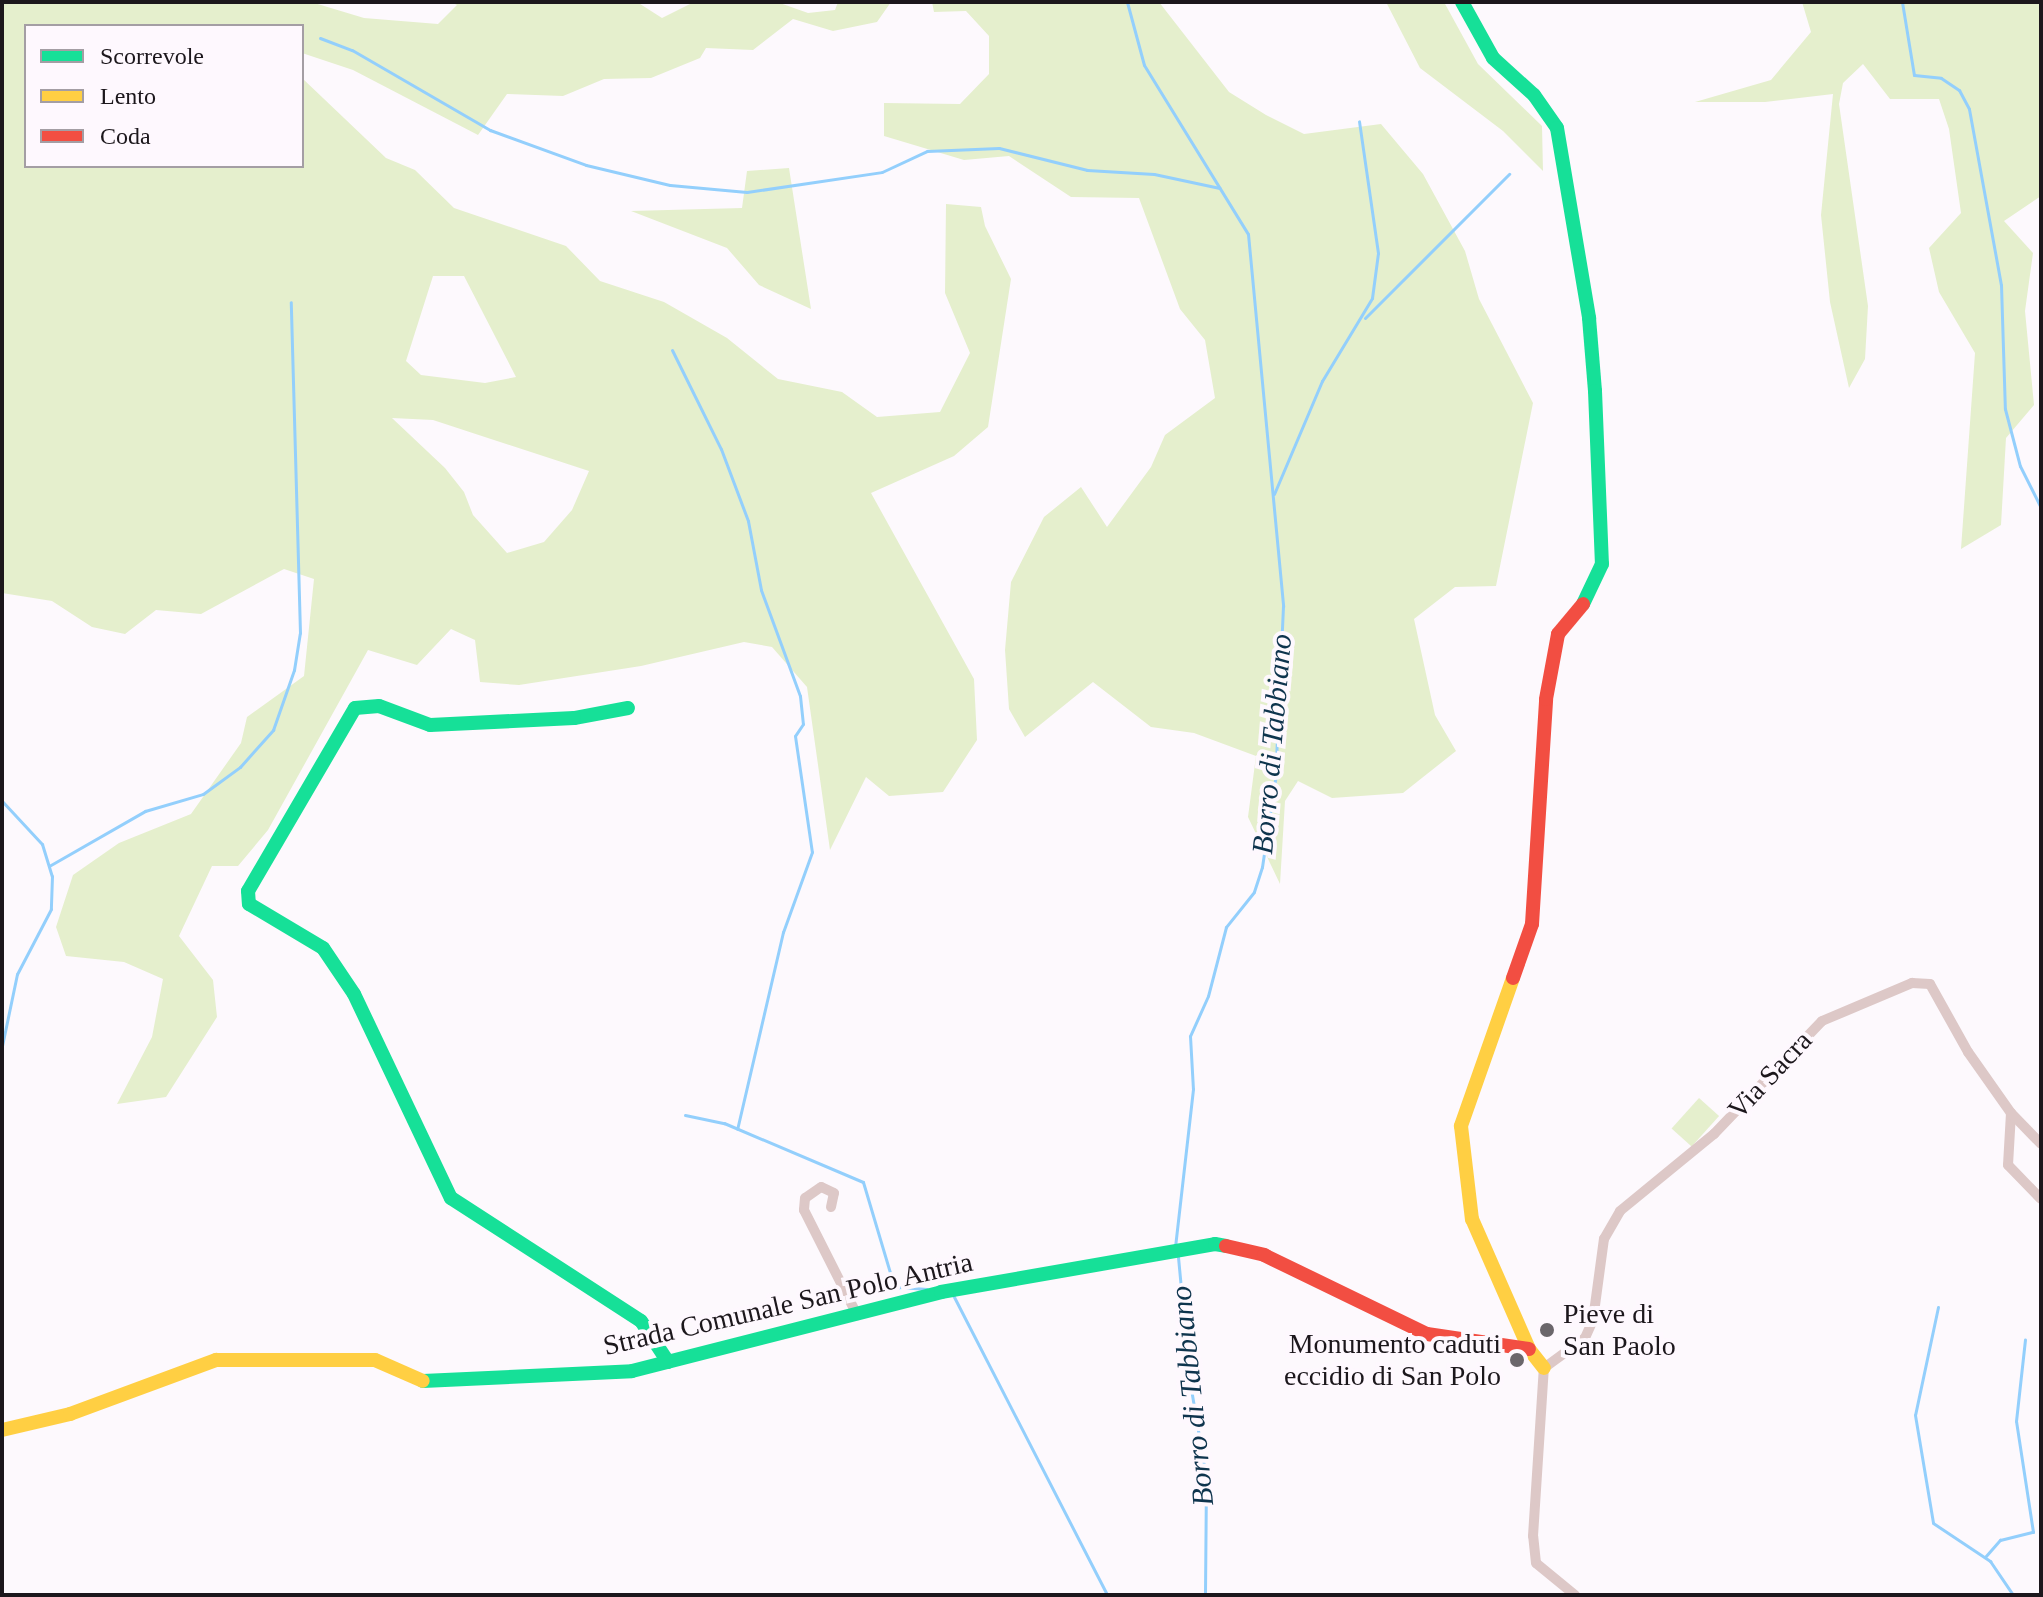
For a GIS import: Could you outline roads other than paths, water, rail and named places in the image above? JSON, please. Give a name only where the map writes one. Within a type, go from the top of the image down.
[{"type":"street","points":[[1462,2],[1493,58],[1534,95],[1557,128],[1589,318],[1604,549],[1593,592],[1558,634],[1546,699],[1532,924],[1461,1126],[1472,1219],[1529,1349],[1544,1368],[1533,1536],[1536,1563],[1575,1595]]},
{"type":"street","points":[[628,708],[574,718],[430,725],[379,706],[355,708],[248,891],[249,904],[323,948],[354,994],[451,1198],[641,1321],[668,1362]]},
{"type":"street","name":"Via Sacra","points":[[1544,1368],[1585,1338],[1593,1320],[1604,1239],[1620,1211],[1714,1134],[1822,1021],[1899,986],[1930,984],[1968,1052],[2011,1113],[2041,1144]]},
{"type":"street","points":[[2011,1113],[2008,1165],[2041,1199]]},
{"type":"street","points":[[831,1207],[834,1193],[821,1187],[805,1198],[804,1210],[857,1315]]},
{"type":"street","name":"Strada Comunale San Polo Antria","points":[[2,1430],[70,1414],[216,1360],[375,1360],[431,1384],[551,1379],[668,1362],[941,1292],[1215,1244],[1264,1255],[1427,1334],[1529,1349]]},
{"type":"waterway","name":"Borro di Tabbiano","points":[[1127,2],[1144,65],[1248,234],[1283,606],[1275,780],[1262,867],[1254,892],[1226,927],[1208,996],[1190,1036],[1193,1089],[1175,1246]]},
{"type":"waterway","points":[[1902,2],[1914,75],[1941,78],[1959,90],[1969,109],[2001,285],[2005,409],[2020,466],[2041,508]]},
{"type":"waterway","points":[[320,38],[352,50],[490,130],[586,165],[670,185],[747,192],[882,172],[927,151],[999,148],[1087,170],[1154,174],[1220,188]]},
{"type":"waterway","points":[[1274,494],[1322,381],[1372,298],[1378,253],[1359,121]]},
{"type":"waterway","points":[[1365,318],[1509,174]]},
{"type":"waterway","points":[[49,866],[145,811],[203,794],[240,767],[273,730],[294,670],[300,633],[291,302]]},
{"type":"waterway","points":[[672,350],[721,449],[748,521],[761,590],[800,696],[803,724],[795,736],[812,852],[783,932],[737,1129]]},
{"type":"waterway","points":[[2,801],[42,844],[52,876],[51,909],[17,974],[2,1046]]},
{"type":"waterway","points":[[685,1115],[724,1123],[863,1182],[891,1276],[899,1287],[927,1289]]},
{"type":"waterway","name":"Borro di Tabbiano","points":[[1178,1257],[1190,1383],[1206,1478],[1205,1595]]},
{"type":"waterway","points":[[952,1293],[1107,1595]]},
{"type":"waterway","points":[[1938,1307],[1915,1415],[1933,1523],[1990,1561],[2013,1595]]},
{"type":"waterway","points":[[1985,1557],[2000,1540],[2033,1532],[2016,1421],[2025,1339]]},
{"type":"place","name":"Pieve di San Paolo","points":[[1547,1330]]},
{"type":"place","name":"Monumento caduti eccidio di San Polo","points":[[1517,1360]]}]
